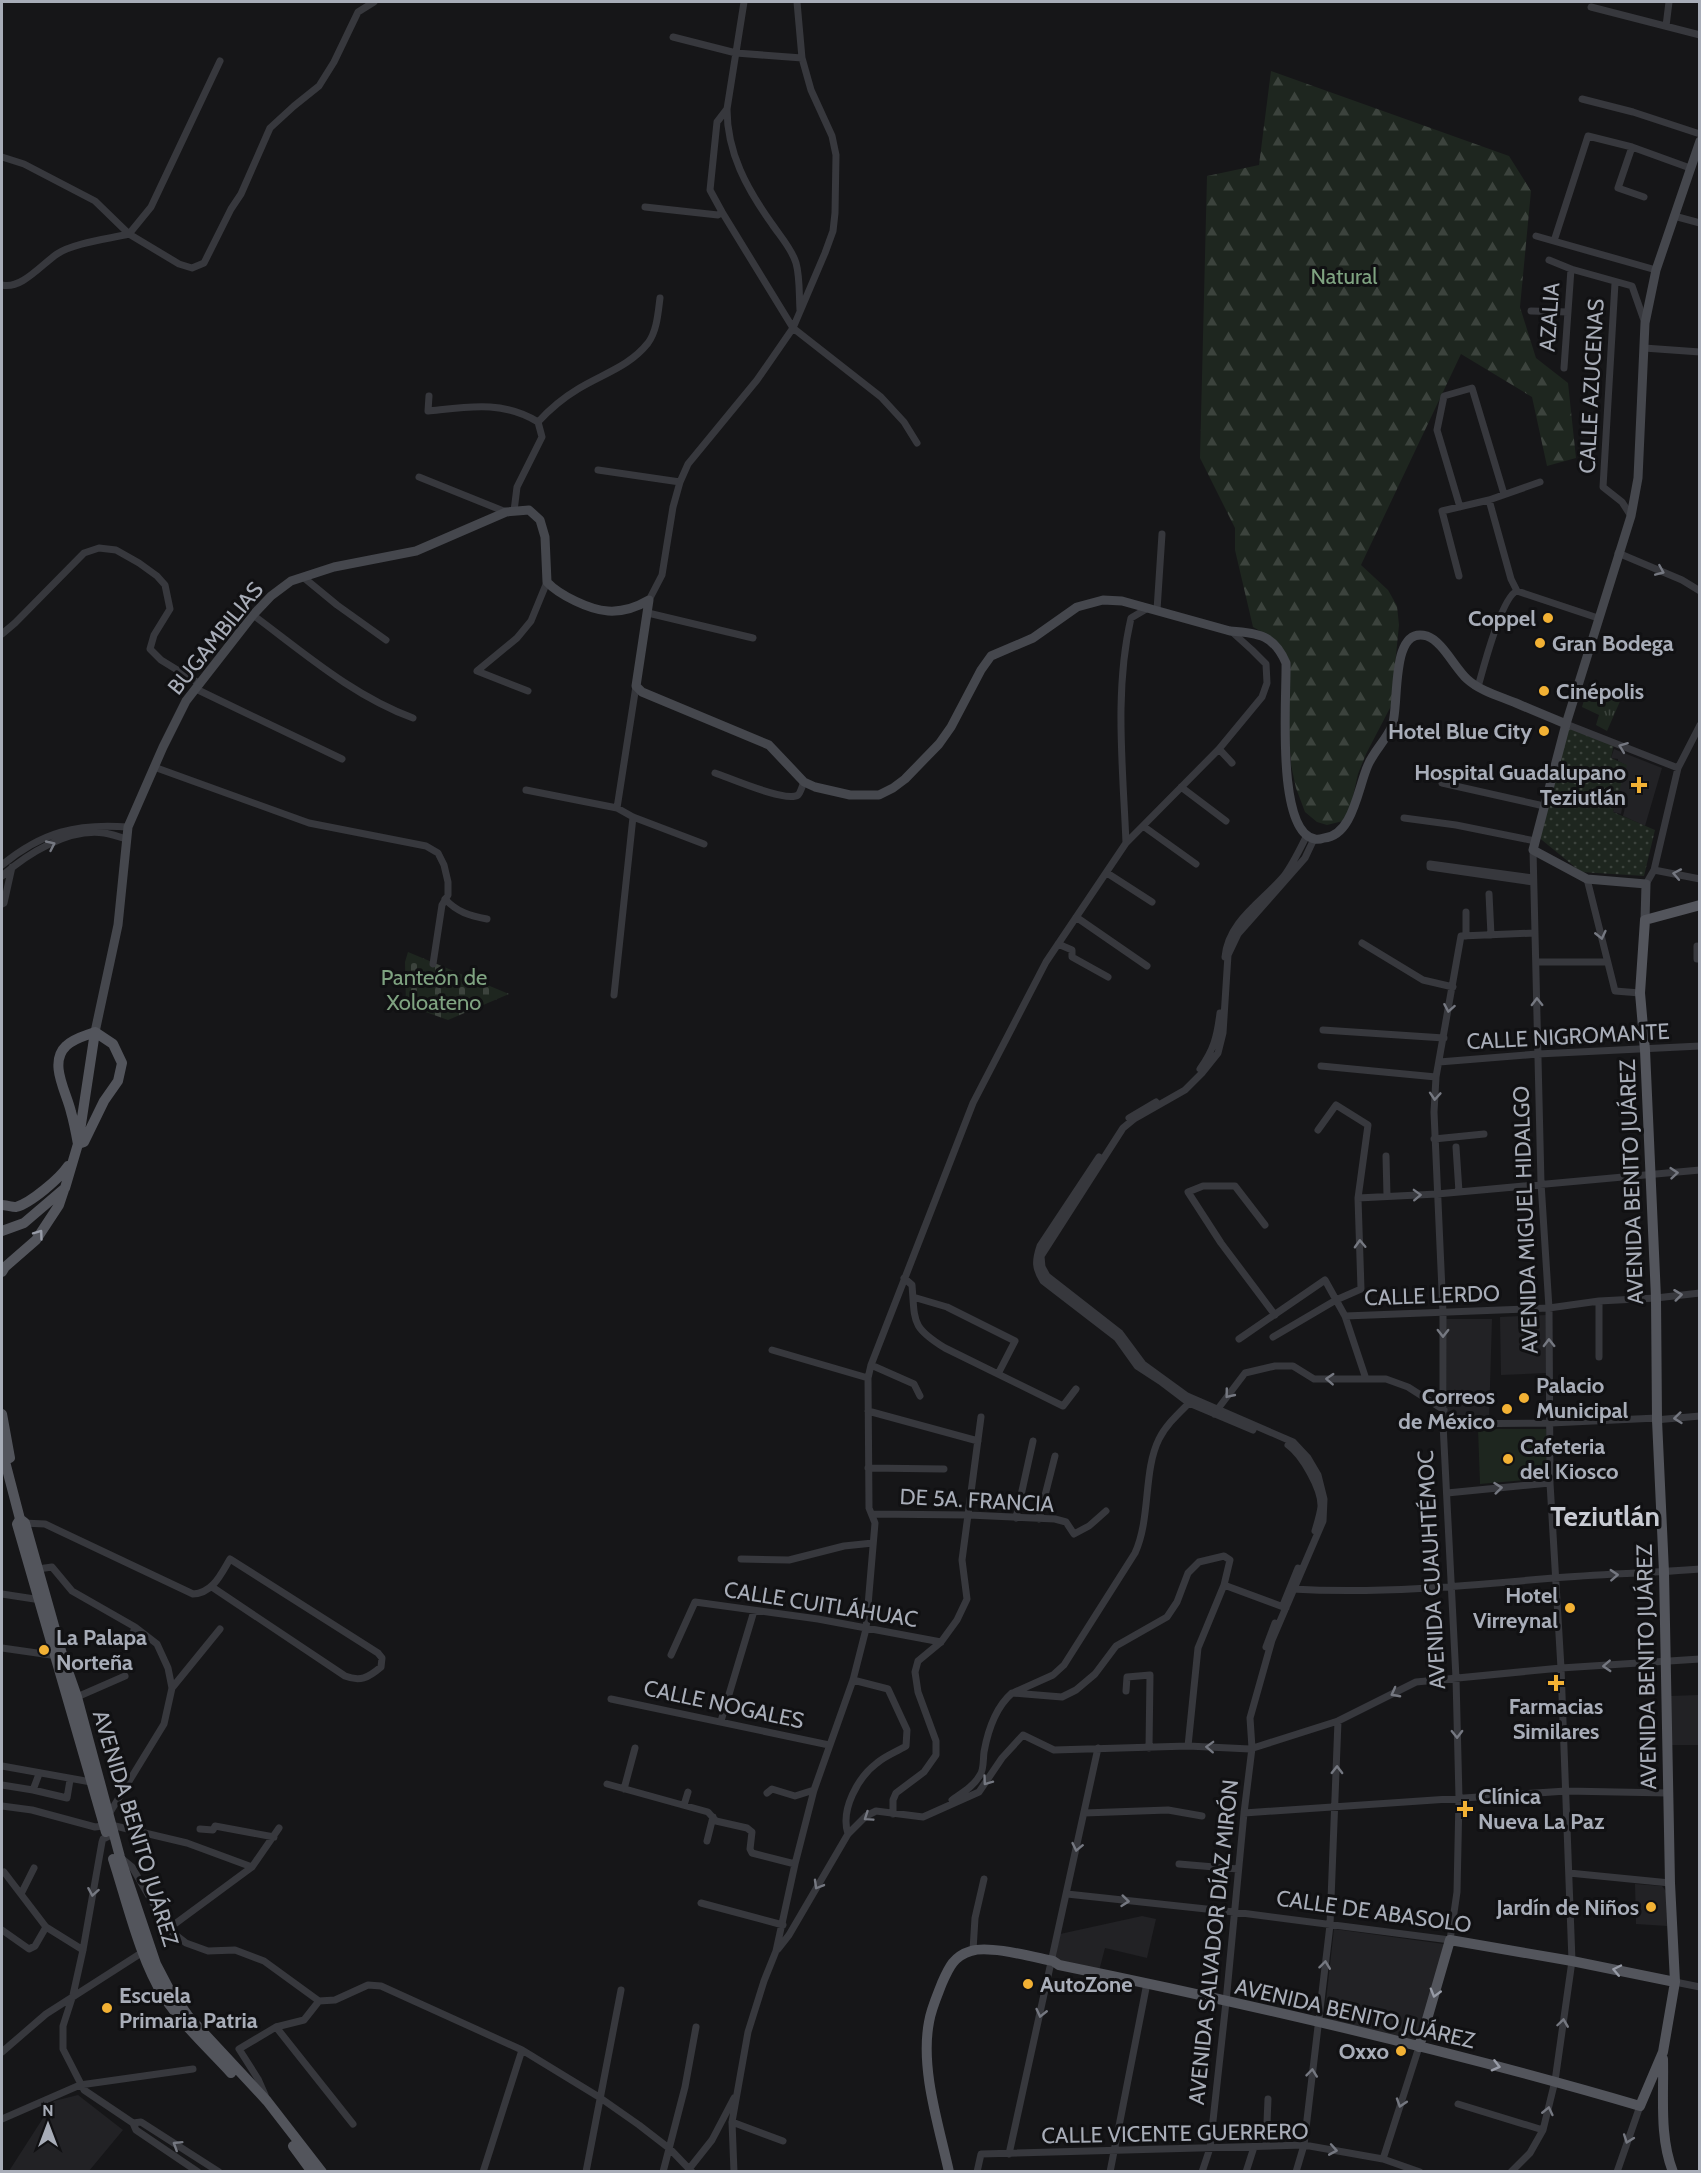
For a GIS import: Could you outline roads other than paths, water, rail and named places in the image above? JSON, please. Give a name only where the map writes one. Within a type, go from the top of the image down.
[{"type":"main road","name":"AVENIDA MIGUEL HIDALGO","points":[[1534,845],[1566,724],[1631,516],[1638,478],[1645,324],[1656,270],[1700,141]]},
{"type":"main road","name":"BUGAMBILIAS","points":[[95,1032],[118,926],[128,827],[186,701],[253,615],[271,596],[291,581],[303,577],[334,567],[416,551],[510,512],[529,510],[540,520],[545,537],[547,582]]},
{"type":"main road","points":[[547,582],[573,600],[606,611],[629,609],[650,600]]},
{"type":"main road","points":[[650,600],[636,686],[642,692],[769,745],[804,782],[850,795],[879,795],[893,788],[939,744],[991,656],[1033,638],[1077,607],[1103,600],[1122,601],[1230,631],[1247,632],[1265,637],[1280,648],[1286,663],[1286,775],[1292,811],[1311,837],[1332,838],[1343,828],[1352,812],[1368,765],[1392,726],[1401,651],[1408,640],[1419,636],[1438,642],[1454,665],[1478,687],[1566,724]]},
{"type":"main road","points":[[1534,845],[1583,878],[1646,884],[1645,920],[1700,905]]},
{"type":"main road","name":"AVENIDA BENITO JUÁREZ","points":[[973,1950],[1147,1983],[1419,2047],[1555,2081],[1640,2106],[1663,2052],[1675,1982],[1670,1882],[1664,1572],[1657,1419],[1656,1298],[1645,1050],[1640,993],[1645,920]]},
{"type":"main road","points":[[78,1144],[71,1110],[59,1076],[59,1063],[64,1047],[75,1038],[95,1032]]},
{"type":"main road","points":[[78,1144],[84,1142],[104,1101],[118,1082],[122,1063],[113,1044],[95,1032]]},
{"type":"main road","points":[[2,1272],[4,1267],[36,1240],[58,1205],[65,1188],[78,1144],[95,1032]]},
{"type":"main road","points":[[2,1205],[15,1207],[37,1195],[62,1175],[75,1155]]},
{"type":"main road","points":[[2,1231],[24,1223],[65,1188]]},
{"type":"main road","points":[[2,1414],[20,1519]]},
{"type":"main road","name":"AVENIDA BENITO JUÁREZ","points":[[2,1450],[91,1782],[120,1857],[147,1950],[168,1988],[189,2017],[267,2100],[322,2172]]},
{"type":"main road","points":[[2,1474],[20,1519]]},
{"type":"main road","name":"AVENIDA BENITO JUÁREZ","points":[[20,1519],[38,1569],[43,1600]]},
{"type":"main road","name":"AVENIDA BENITO JUÁREZ","points":[[58,1655],[77,1697],[109,1827],[163,1995],[183,2022],[262,2106],[312,2172]]},
{"type":"main road","name":"CALLE DE ABASOLO","points":[[1450,1940],[1675,1982]]},
{"type":"main road","name":"AVENIDA CUAUHTÉMOC","points":[[1419,2047],[1450,1940]]},
{"type":"main road","points":[[949,2172],[928,2075],[928,2023],[947,1972],[956,1958],[973,1950]]},
{"type":"main road","points":[[955,2172],[933,2075],[935,2025],[955,1971],[960,1964],[985,1952]]},
{"type":"main road","points":[[1663,2052],[1665,2132],[1668,2159],[1673,2172]]},
{"type":"street","points":[[2,158],[24,164],[95,201],[129,234],[179,264],[192,268],[204,262],[231,209],[242,194],[270,129],[319,86],[334,62],[358,12],[374,2]]},
{"type":"street","points":[[744,2],[727,109],[727,127],[742,177],[785,242],[796,263],[800,312]]},
{"type":"street","points":[[650,600],[662,575],[673,507],[688,464],[757,380],[793,328],[833,231],[836,213],[836,155],[831,136],[811,90],[802,58],[797,2]]},
{"type":"street","points":[[1666,26],[1669,2]]},
{"type":"street","points":[[1591,7],[1700,35]]},
{"type":"street","points":[[672,37],[736,53],[802,58]]},
{"type":"street","points":[[2,285],[9,287],[25,279],[59,252],[129,234],[151,207],[220,61]]},
{"type":"street","points":[[1582,99],[1633,112],[1700,135]]},
{"type":"street","points":[[727,109],[717,122],[710,190],[722,212],[793,328],[881,398],[904,422],[917,443]]},
{"type":"street","points":[[1554,241],[1588,136],[1632,147],[1690,168]]},
{"type":"street","points":[[1632,147],[1618,188],[1644,197]]},
{"type":"street","points":[[645,207],[718,215],[722,212]]},
{"type":"street","points":[[1674,216],[1700,223]]},
{"type":"street","points":[[1536,236],[1656,270]]},
{"type":"street","points":[[1549,260],[1615,283],[1632,286],[1645,324]]},
{"type":"street","name":"AZALIA","points":[[1564,368],[1571,269]]},
{"type":"street","name":"CALLE AZUCENAS","points":[[1615,283],[1603,487],[1622,502],[1631,516]]},
{"type":"street","points":[[538,422],[547,412],[577,389],[618,369],[648,342],[657,322],[660,298]]},
{"type":"street","points":[[1531,311],[1568,312]]},
{"type":"street","points":[[1644,348],[1700,352]]},
{"type":"street","points":[[1460,507],[1437,430],[1444,396],[1472,388],[1504,494]]},
{"type":"street","points":[[419,477],[510,512],[517,487],[542,436],[538,422],[524,413],[506,408],[478,405],[428,411],[429,396]]},
{"type":"street","points":[[598,470],[680,482]]},
{"type":"street","points":[[1459,576],[1442,512],[1489,500],[1540,482]]},
{"type":"street","points":[[1489,500],[1511,579],[1517,591],[1598,618]]},
{"type":"street","points":[[1126,843],[1121,695],[1125,646],[1131,618],[1153,609],[1162,534]]},
{"type":"street","points":[[2,634],[84,553],[99,548],[116,550],[148,569],[165,585],[170,609],[154,635],[150,649],[161,660],[198,686],[342,759]]},
{"type":"street","points":[[1618,553],[1682,580],[1700,591]]},
{"type":"street","points":[[303,577],[386,640]]},
{"type":"street","points":[[528,691],[477,671],[517,638],[531,621],[547,582]]},
{"type":"street","points":[[1478,687],[1505,608],[1510,596],[1517,591]]},
{"type":"street","points":[[648,613],[753,638]]},
{"type":"street","points":[[253,615],[350,687],[391,710],[413,718]]},
{"type":"street","points":[[734,2172],[732,2122],[748,2032],[776,1951],[814,1790],[853,1680],[866,1629],[875,1523],[868,1508],[868,1378],[871,1365],[973,1102],[1058,944],[1126,843],[1219,748],[1262,697],[1267,683],[1266,664],[1230,631]]},
{"type":"street","points":[[616,808],[636,686]]},
{"type":"street","points":[[1566,724],[1678,768]]},
{"type":"street","points":[[1646,884],[1654,870],[1678,768],[1700,725]]},
{"type":"street","points":[[1219,748],[1232,763]]},
{"type":"street","points":[[154,767],[309,823],[426,846],[438,853],[444,865],[448,894],[442,905],[433,964]]},
{"type":"street","points":[[715,773],[780,796],[795,796],[800,793],[804,782]]},
{"type":"street","points":[[1442,783],[1544,806]]},
{"type":"street","points":[[1181,787],[1226,821]]},
{"type":"street","points":[[526,790],[616,808],[633,817],[704,844]]},
{"type":"street","points":[[614,995],[633,817]]},
{"type":"street","points":[[1404,818],[1456,825],[1534,845]]},
{"type":"street","points":[[2,876],[5,864],[51,835],[75,827],[102,825],[128,827]]},
{"type":"street","points":[[1143,826],[1196,864]]},
{"type":"street","points":[[5,864],[76,835],[102,833],[127,839]]},
{"type":"street","points":[[1215,1412],[1189,1403],[1137,1366],[1117,1338],[1043,1281],[1036,1269],[1035,1260],[1040,1246],[1120,1125],[1143,1108],[1180,1089],[1212,1053],[1218,1034],[1226,948],[1232,933],[1238,923],[1284,876],[1311,837]]},
{"type":"street","points":[[1215,1412],[1187,1396],[1143,1364],[1120,1333],[1047,1276],[1042,1267],[1041,1256],[1124,1128],[1134,1119],[1185,1090],[1218,1053],[1223,1034],[1228,955],[1238,934],[1305,858],[1311,837]]},
{"type":"street","name":"AVENIDA MIGUEL HIDALGO","points":[[1511,2172],[1530,2153],[1543,2130],[1555,2081],[1572,1961],[1561,1668],[1550,1483],[1549,1308],[1541,1183],[1534,845]]},
{"type":"street","points":[[2,904],[4,903],[5,864]]},
{"type":"street","points":[[1430,864],[1533,880],[1430,867],[1430,864]]},
{"type":"street","points":[[1654,870],[1700,879]]},
{"type":"street","points":[[1107,873],[1152,902]]},
{"type":"street","points":[[1583,878],[1615,991],[1640,993]]},
{"type":"street","points":[[1489,894],[1491,934]]},
{"type":"street","points":[[445,899],[451,906],[468,916],[486,919]]},
{"type":"street","name":"AVENIDA CUAUHTÉMOC","points":[[1450,1940],[1457,1893],[1459,1798],[1456,1678],[1443,1424],[1443,1313],[1434,1139],[1436,1077],[1466,912]]},
{"type":"street","points":[[1076,917],[1147,966]]},
{"type":"street","points":[[1463,936],[1535,933]]},
{"type":"street","points":[[1362,943],[1423,980],[1453,987]]},
{"type":"street","points":[[1058,944],[1072,950],[1072,957],[1108,977]]},
{"type":"street","points":[[1696,946],[1697,959],[1700,959]]},
{"type":"street","points":[[1536,962],[1606,962]]},
{"type":"street","points":[[1323,1030],[1444,1038]]},
{"type":"street","name":"CALLE NIGROMANTE","points":[[1439,1062],[1538,1054],[1700,1046]]},
{"type":"street","points":[[1321,1066],[1436,1077]]},
{"type":"street","points":[[1273,1337],[1336,1300],[1361,1289],[1358,1198],[1368,1125],[1336,1105],[1318,1130]]},
{"type":"street","points":[[1434,1139],[1484,1134]]},
{"type":"street","points":[[1456,1148],[1459,1192]]},
{"type":"street","points":[[1386,1156],[1387,1196]]},
{"type":"street","points":[[1358,1198],[1437,1194],[1700,1170]]},
{"type":"street","points":[[1265,1225],[1235,1186],[1203,1186],[1188,1192],[1221,1243],[1275,1315]]},
{"type":"street","points":[[904,1278],[912,1285],[915,1320],[923,1333],[945,1348],[1063,1406],[1076,1389]]},
{"type":"street","points":[[1239,1339],[1325,1280],[1345,1316],[1366,1378]]},
{"type":"street","name":"CALLE LERDO","points":[[1345,1316],[1549,1308],[1599,1300],[1656,1298],[1700,1293]]},
{"type":"street","points":[[913,1297],[947,1307],[1015,1341],[998,1374]]},
{"type":"street","points":[[1599,1300],[1599,1357]]},
{"type":"street","points":[[772,1350],[868,1378]]},
{"type":"street","points":[[871,1365],[914,1384],[920,1396]]},
{"type":"street","points":[[1215,1412],[1245,1373],[1275,1366],[1293,1366],[1314,1378],[1386,1379],[1408,1387],[1443,1410]]},
{"type":"street","points":[[923,1817],[966,1791],[981,1774],[986,1742],[1003,1701],[1012,1693],[1053,1675],[1064,1665],[1135,1553],[1142,1537],[1155,1449],[1165,1428],[1189,1403]]},
{"type":"street","points":[[868,1412],[978,1441]]},
{"type":"street","name":"AVENIDA SALVADOR DÍAZ MIRÓN","points":[[1202,2172],[1210,2148],[1226,2002],[1251,1749],[1250,1718],[1272,1640],[1291,1589],[1323,1521],[1324,1499],[1318,1475],[1308,1458],[1293,1442],[1215,1412]]},
{"type":"street","points":[[1443,1424],[1633,1423],[1700,1416]]},
{"type":"street","points":[[893,1814],[893,1800],[896,1793],[924,1772],[936,1755],[936,1740],[918,1692],[915,1672],[918,1660],[941,1642],[968,1599],[962,1560],[981,1417]]},
{"type":"street","points":[[1016,1518],[1033,1441]]},
{"type":"street","points":[[1039,1519],[1055,1456]]},
{"type":"street","points":[[868,1468],[944,1468]]},
{"type":"street","points":[[1447,1493],[1550,1483]]},
{"type":"street","name":"DE 5A. FRANCIA","points":[[872,1514],[1055,1519],[1066,1522],[1074,1534],[1089,1526],[1106,1511]]},
{"type":"street","points":[[20,1519],[45,1524],[193,1594],[199,1594],[212,1587],[230,1559],[378,1653],[382,1658],[381,1667],[368,1678],[355,1680],[345,1676],[212,1587]]},
{"type":"street","points":[[741,1559],[789,1560],[844,1546],[873,1543]]},
{"type":"street","points":[[1012,1693],[1062,1697],[1076,1690],[1095,1674],[1116,1646],[1167,1617],[1177,1602],[1188,1573],[1199,1562],[1224,1556],[1230,1560],[1224,1586],[1198,1648],[1188,1746]]},
{"type":"street","points":[[38,1569],[52,1567],[72,1591],[135,1627],[157,1644],[168,1668],[172,1688],[164,1724],[102,1842],[83,1950],[63,2026],[63,2049],[84,2090],[133,2123],[136,2130],[198,2172]]},
{"type":"street","points":[[1291,1589],[1347,1592],[1450,1588],[1556,1578],[1700,1569]]},
{"type":"street","points":[[1224,1586],[1284,1608]]},
{"type":"street","points":[[2,1594],[43,1600]]},
{"type":"street","name":"CALLE CUITLÁHUAC","points":[[671,1655],[695,1602],[818,1619],[941,1642]]},
{"type":"street","points":[[721,1722],[754,1611]]},
{"type":"street","points":[[131,1639],[135,1627]]},
{"type":"street","points":[[172,1688],[220,1629]]},
{"type":"street","points":[[2,1648],[58,1655]]},
{"type":"street","points":[[776,1951],[789,1935],[848,1834],[866,1816],[876,1811],[923,1817],[979,1792],[1002,1758],[1023,1735],[1054,1750],[1188,1746],[1251,1749],[1338,1721],[1416,1682],[1561,1668],[1700,1659]]},
{"type":"street","points":[[1126,1691],[1127,1677],[1150,1675],[1149,1748]]},
{"type":"street","points":[[77,1697],[125,1676]]},
{"type":"street","points":[[848,1834],[845,1826],[847,1809],[855,1790],[878,1761],[906,1746],[907,1730],[888,1689],[853,1680]]},
{"type":"street","name":"CALLE NOGALES","points":[[611,1699],[829,1745]]},
{"type":"street","points":[[1296,2172],[1304,2145],[1330,1925],[1338,1721]]},
{"type":"street","points":[[624,1789],[635,1748]]},
{"type":"street","points":[[1009,2154],[1055,1964],[1067,1894],[1098,1748]]},
{"type":"street","points":[[2,1766],[91,1782]]},
{"type":"street","points":[[33,1790],[39,1774]]},
{"type":"street","points":[[2,1785],[67,1798],[70,1780]]},
{"type":"street","points":[[607,1784],[708,1812],[716,1821],[747,1828],[752,1832],[750,1849],[752,1853],[795,1864]]},
{"type":"street","points":[[767,1793],[772,1789],[795,1796],[814,1790]]},
{"type":"street","points":[[1244,1813],[1566,1791],[1668,1793]]},
{"type":"street","points":[[684,1805],[688,1792]]},
{"type":"street","points":[[2,1806],[32,1810],[95,1827],[109,1827],[187,1843],[252,1867]]},
{"type":"street","points":[[1084,1813],[1168,1810],[1202,1816]]},
{"type":"street","points":[[707,1841],[713,1817]]},
{"type":"street","points":[[200,1829],[214,1828],[274,1837]]},
{"type":"street","points":[[168,1929],[252,1867],[279,1828]]},
{"type":"street","points":[[120,1857],[132,1867],[168,1929],[186,1943],[208,1951],[235,1950],[264,1961],[320,2001],[335,2000],[368,1985],[381,1986],[522,2050],[599,2097],[670,2149],[690,2170],[712,2140],[736,2094]]},
{"type":"street","points":[[1179,1864],[1238,1869]]},
{"type":"street","points":[[21,1894],[34,1868]]},
{"type":"street","points":[[4,1872],[46,1927],[83,1950]]},
{"type":"street","points":[[1569,1873],[1670,1882]]},
{"type":"street","points":[[973,1950],[975,1918],[984,1879]]},
{"type":"street","name":"CALLE DE ABASOLO","points":[[1067,1894],[1234,1912],[1450,1940]]},
{"type":"street","points":[[701,1903],[783,1925]]},
{"type":"street","points":[[2,1930],[29,1948],[35,1946],[46,1927]]},
{"type":"street","points":[[2,2052],[46,2014],[73,1995],[147,1950]]},
{"type":"street","points":[[1675,1982],[1700,1987]]},
{"type":"street","points":[[1110,2172],[1147,1983]]},
{"type":"street","points":[[586,2172],[621,1990]]},
{"type":"street","points":[[267,2100],[258,2079],[239,2049],[276,2027],[304,2020],[320,2001]]},
{"type":"street","points":[[276,2027],[352,2124]]},
{"type":"street","points":[[663,2172],[696,2027]]},
{"type":"street","name":"AVENIDA CUAUHTÉMOC","points":[[1383,2159],[1419,2047]]},
{"type":"street","points":[[483,2172],[522,2050]]},
{"type":"street","points":[[2,2119],[80,2085],[193,2069]]},
{"type":"street","points":[[1266,2146],[1268,2099]]},
{"type":"street","points":[[1458,2104],[1543,2130]]},
{"type":"street","name":"AVENIDA BENITO JUÁREZ","points":[[1617,2172],[1640,2106]]},
{"type":"street","points":[[133,2123],[141,2122],[219,2172]]},
{"type":"street","points":[[732,2122],[783,2140]]},
{"type":"street","name":"CALLE VICENTE GUERRERO","points":[[977,2172],[981,2154],[1304,2145],[1383,2159],[1420,2172]]},
{"type":"street","points":[[1246,2172],[1254,2146]]},
{"type":"place","name":"Coppel","points":[[1548,618]]},
{"type":"place","name":"Gran Bodega","points":[[1540,643]]},
{"type":"place","name":"Cinépolis","points":[[1544,691]]},
{"type":"place","name":"Hotel Blue City","points":[[1544,731]]},
{"type":"place","name":"Hospital Guadalupano Teziutlán","points":[[1639,785]]},
{"type":"place","name":"Palacio Municipal","points":[[1524,1398]]},
{"type":"place","name":"Correos de México","points":[[1507,1409]]},
{"type":"place","name":"Cafeteria del Kiosco","points":[[1508,1459]]},
{"type":"place","name":"Hotel Virreynal","points":[[1570,1608]]},
{"type":"place","name":"La Palapa Norteña","points":[[44,1650]]},
{"type":"place","name":"Farmacias Similares","points":[[1556,1683]]},
{"type":"place","name":"Clínica Nueva La Paz","points":[[1465,1809]]},
{"type":"place","name":"Jardín de Niños","points":[[1651,1907]]},
{"type":"place","name":"AutoZone","points":[[1028,1984]]},
{"type":"place","name":"Escuela Primaria Patria","points":[[107,2008]]},
{"type":"place","name":"Oxxo","points":[[1401,2051]]},
{"type":"district","name":"Teziutlán","points":[[1605,1516]]},
{"type":"park label","name":"Natural","points":[[1344,276]]},
{"type":"park label","name":"Panteón de Xoloateno","points":[[434,990]]}]
